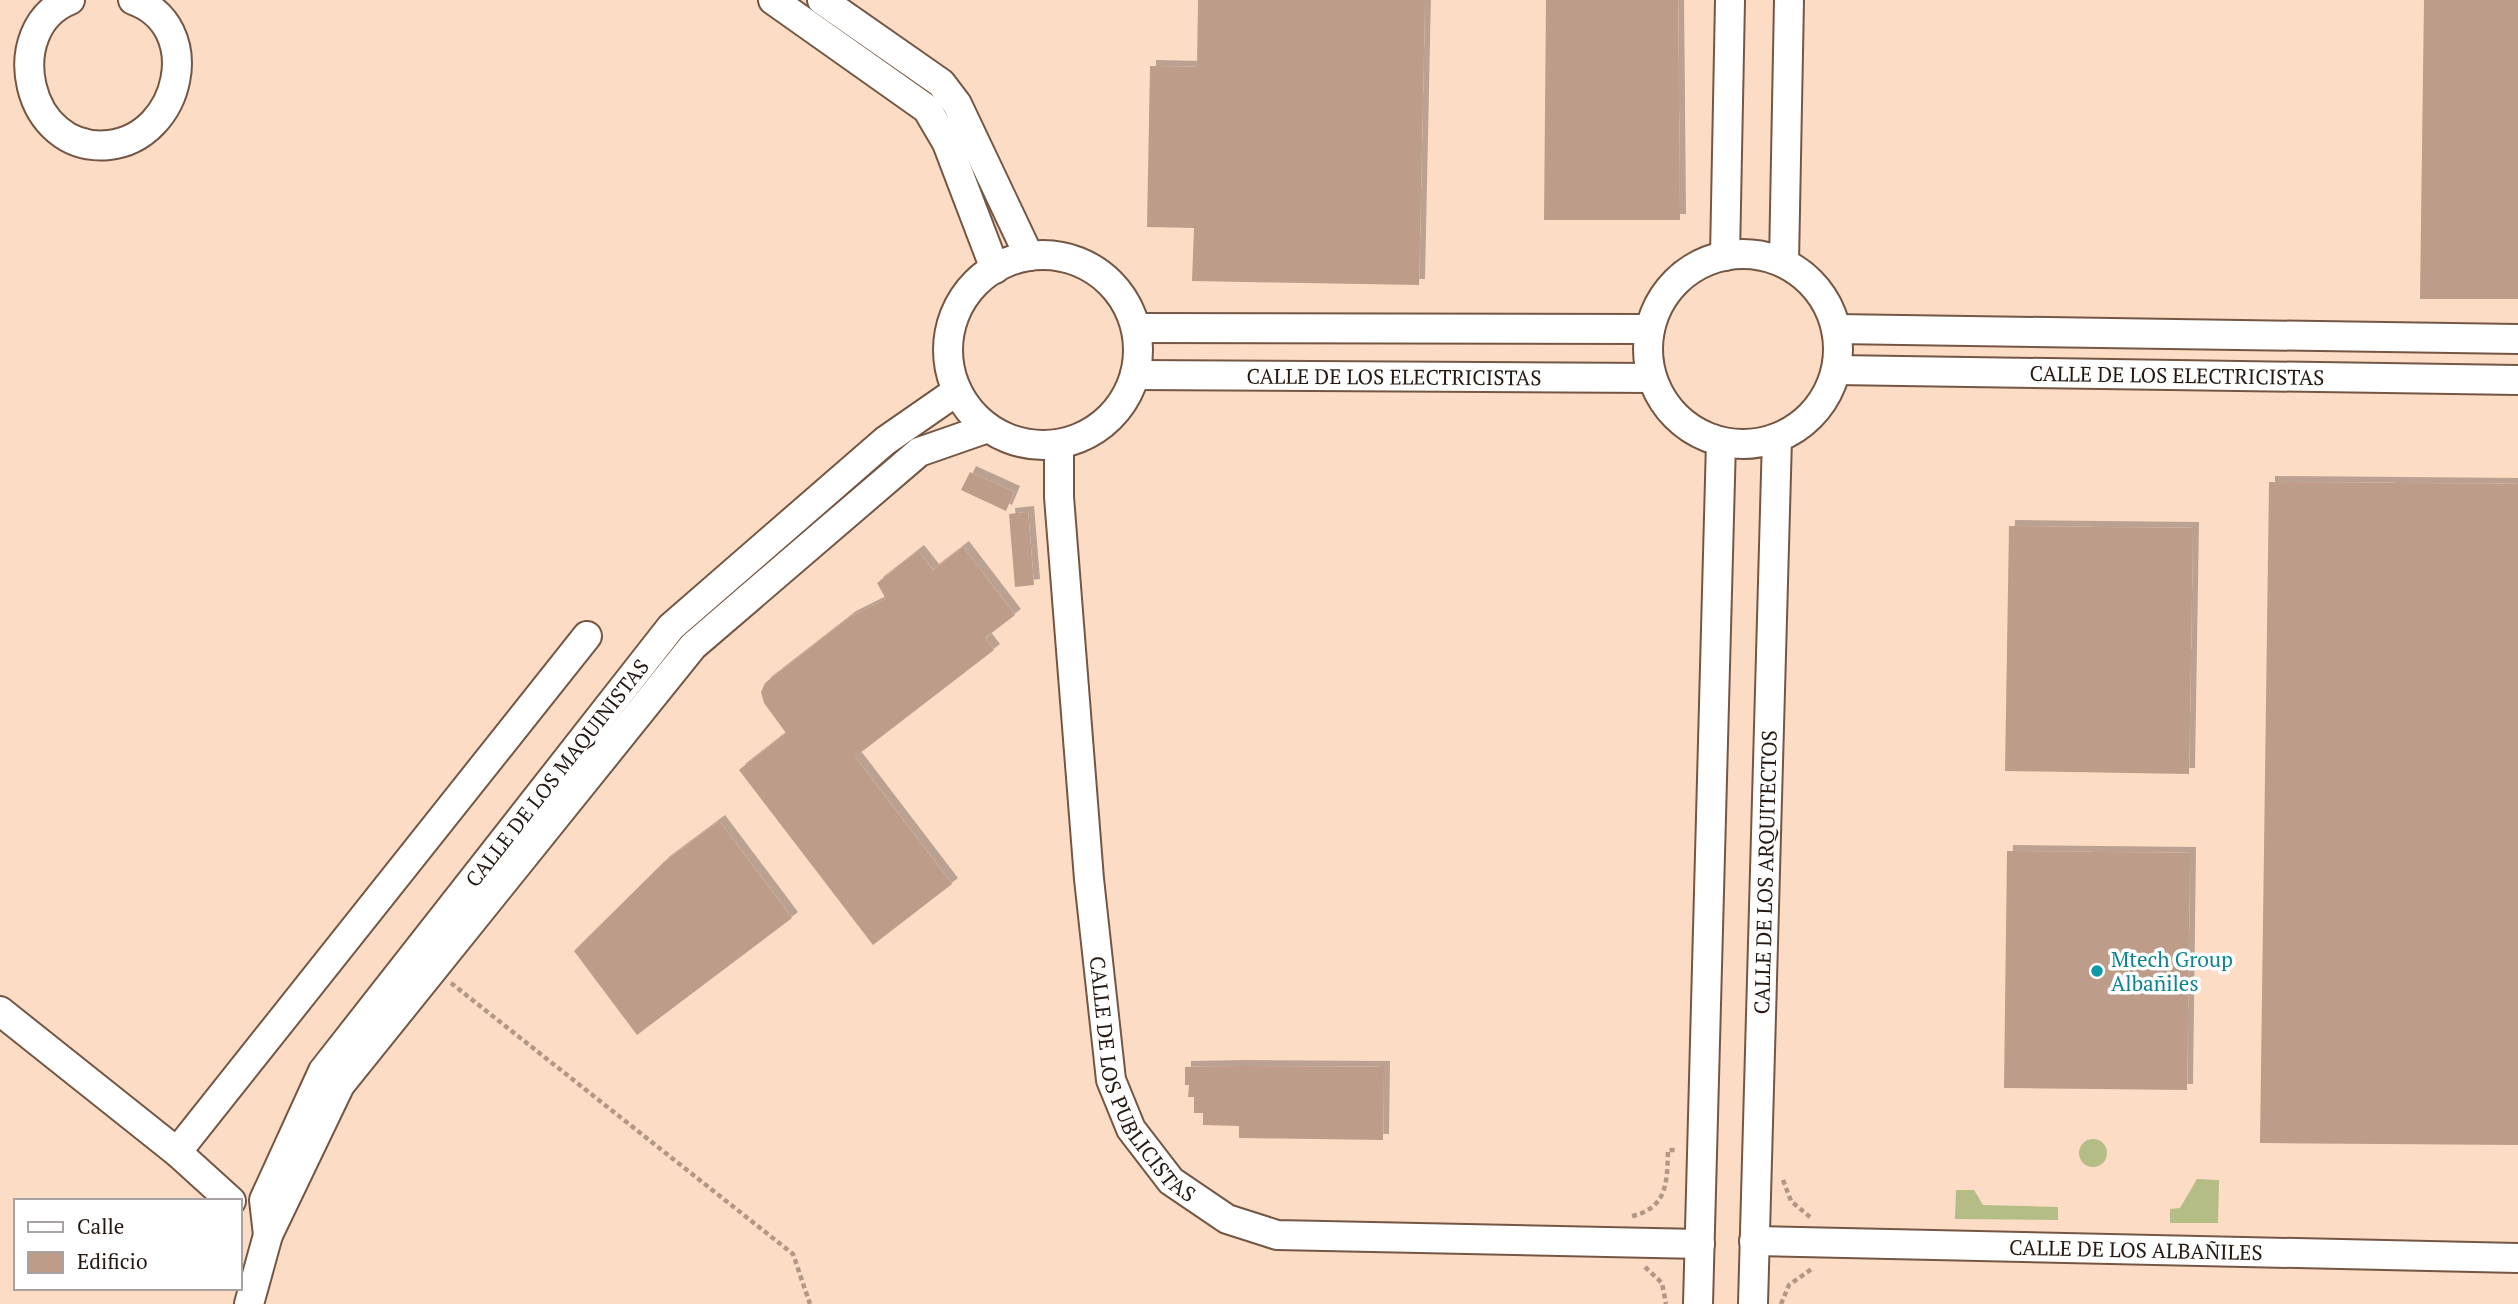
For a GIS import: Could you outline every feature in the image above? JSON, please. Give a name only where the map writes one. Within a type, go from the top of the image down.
[{"type":"street","points":[[71,0],[43,20],[30,43],[25,69],[30,95],[43,118],[63,135],[85,144],[109,145],[132,139],[152,126],[168,107],[176,85],[178,61],[172,38],[159,18],[138,1]]},
{"type":"street","points":[[773,0],[926,109],[947,143],[995,269]]},
{"type":"street","points":[[822,0],[941,83],[957,104],[1029,257]]},
{"type":"street","points":[[1725,256],[1730,0]]},
{"type":"street","points":[[1784,263],[1789,0]]},
{"type":"street","points":[[1755,255],[1784,263],[1808,279],[1826,302],[1836,329],[1836,370],[1825,399],[1804,422],[1777,438],[1749,444],[1721,442],[1691,429],[1667,407],[1652,378],[1648,353],[1650,328],[1660,303],[1677,281],[1699,265],[1725,256],[1755,255]]},
{"type":"street","points":[[1057,256],[1084,264],[1107,280],[1125,302],[1136,328],[1138,352],[1135,375],[1124,400],[1107,421],[1085,436],[1059,444],[1022,442],[988,428],[970,411],[957,391],[949,364],[949,336],[957,310],[973,286],[995,269],[1029,257],[1057,256]]},
{"type":"street","points":[[1136,328],[1650,328]]},
{"type":"street","name":"CALLE DE LOS ELECTRICISTAS","points":[[1836,329],[2518,339]]},
{"type":"street","name":"CALLE DE LOS ELECTRICISTAS","points":[[1836,370],[2518,380]]},
{"type":"street","name":"CALLE DE LOS ELECTRICISTAS","points":[[1135,375],[1652,378]]},
{"type":"street","name":"CALLE DE LOS MAQUINISTAS","points":[[268,1235],[264,1200],[323,1071],[671,627],[885,442],[957,391]]},
{"type":"street","name":"CALLE DE LOS MAQUINISTAS","points":[[249,1304],[268,1235],[340,1085],[694,646],[919,453],[988,428]]},
{"type":"street","name":"CALLE DE LOS ARQUITECTOS","points":[[1753,1304],[1777,438]]},
{"type":"street","points":[[1698,1304],[1721,442]]},
{"type":"street","name":"CALLE DE LOS PUBLICISTAS","points":[[1059,444],[1060,509],[1089,879],[1111,1080],[1131,1129],[1171,1181],[1227,1219],[1277,1234],[1700,1244]]},
{"type":"street","points":[[177,1152],[587,636]]},
{"type":"street","points":[[0,1011],[177,1152],[229,1199]]},
{"type":"street","points":[[242,1211],[268,1235]]},
{"type":"street","name":"CALLE DE LOS ALBAÑILES","points":[[1754,1241],[2518,1258]]},
{"type":"path","points":[[433,969],[793,1254],[810,1304]]},
{"type":"path","points":[[1604,1242],[1605,1219],[1643,1214],[1661,1199],[1667,1186],[1668,1150],[1702,1150]]},
{"type":"path","points":[[1782,1170],[1784,1186],[1791,1200],[1817,1222]]},
{"type":"path","points":[[1640,1262],[1662,1283],[1666,1304]]},
{"type":"path","points":[[1781,1304],[1781,1297],[1794,1280],[1811,1268],[1821,1266]]},
{"type":"green space","points":[[2093,1139],[2103,1143],[2107,1153],[2103,1163],[2093,1167],[2083,1163],[2079,1153],[2083,1143]]},
{"type":"green space","points":[[2197,1179],[2219,1180],[2218,1223],[2170,1223],[2170,1209],[2180,1208]]},
{"type":"green space","points":[[1956,1190],[1974,1190],[1983,1205],[2058,1207],[2058,1220],[1955,1219]]},
{"type":"building","points":[[1198,0],[1425,0],[1419,285],[1192,281],[1194,228],[1147,227],[1150,66],[1197,67]]},
{"type":"building","points":[[1546,0],[1678,0],[1680,220],[1544,220]]},
{"type":"building","points":[[2424,0],[2518,0],[2518,299],[2420,299]]},
{"type":"building","points":[[970,472],[1014,492],[1006,511],[961,490]]},
{"type":"building","points":[[2269,482],[2518,484],[2518,1145],[2260,1143]]},
{"type":"building","points":[[1028,512],[1034,585],[1015,587],[1009,514]]},
{"type":"building","points":[[2009,526],[2193,528],[2189,774],[2005,771]]},
{"type":"building","points":[[963,547],[1015,615],[985,638],[994,650],[855,757],[952,884],[873,945],[739,770],[786,733],[764,703],[761,692],[765,683],[850,617],[886,599],[877,583],[918,551],[933,570]]},
{"type":"building","points":[[719,821],[792,918],[637,1035],[574,951],[664,862]]},
{"type":"building","name":"Mtech Group Albañiles","points":[[2007,851],[2190,853],[2187,1090],[2004,1088]]},
{"type":"building","points":[[1185,1067],[1384,1067],[1383,1140],[1239,1138],[1239,1126],[1203,1125],[1203,1113],[1194,1113],[1194,1097],[1188,1097],[1189,1085],[1185,1085]]},
{"type":"place","name":"Mtech Group Albañiles","points":[[2097,971]]}]
